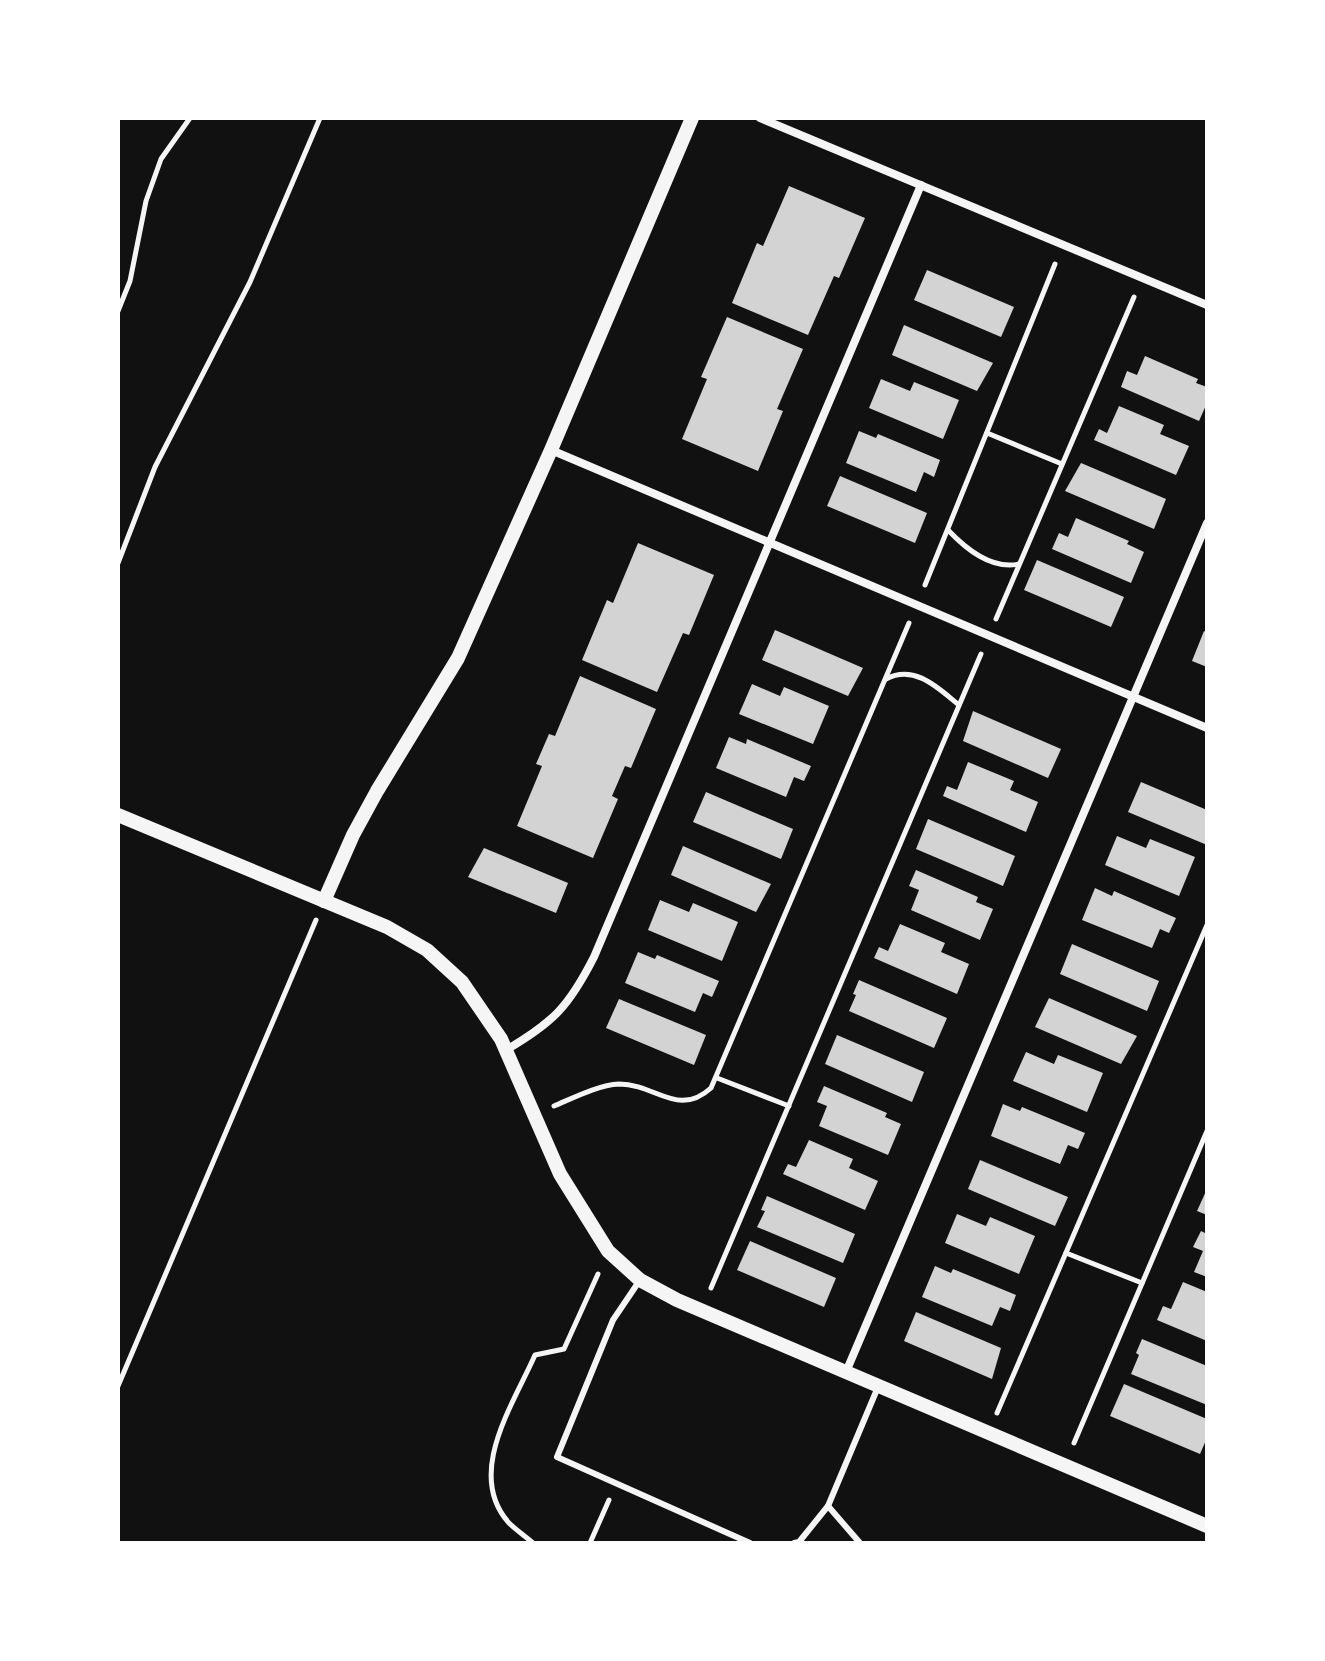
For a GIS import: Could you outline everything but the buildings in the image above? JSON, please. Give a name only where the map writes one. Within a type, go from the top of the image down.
[{"type":"street","points":[[324,901],[353,835],[377,791],[458,658],[551,450],[692,118]]},
{"type":"street","points":[[760,118],[1207,305]]},
{"type":"street","points":[[506,1050],[557,1016],[582,981],[921,185]]},
{"type":"street","points":[[551,450],[1207,728]]},
{"type":"street","points":[[846,1372],[1207,523]]},
{"type":"street","points":[[118,815],[387,927],[427,950],[462,982],[506,1050],[560,1174],[608,1251],[640,1280],[701,1310],[1207,1526]]},
{"type":"lane","points":[[640,1280],[613,1320],[557,1457],[750,1543]]},
{"type":"lane","points":[[794,1543],[799,1542],[828,1506],[879,1386]]},
{"type":"lane","points":[[828,1506],[860,1543]]},
{"type":"path","points":[[118,311],[130,281],[146,201],[161,159],[190,118]]},
{"type":"path","points":[[118,563],[155,467],[250,282],[320,118]]},
{"type":"path","points":[[534,1113],[614,1084],[634,1085],[687,1102],[704,1095],[717,1078],[917,605],[1063,245]]},
{"type":"path","points":[[701,1310],[1143,278]]},
{"type":"path","points":[[987,433],[1062,464]]},
{"type":"path","points":[[948,530],[981,557],[1003,564],[1020,563]]},
{"type":"path","points":[[885,680],[895,675],[921,677],[940,687],[959,705]]},
{"type":"path","points":[[118,1386],[324,901]]},
{"type":"path","points":[[988,1433],[1207,925]]},
{"type":"path","points":[[717,1078],[789,1106]]},
{"type":"path","points":[[1064,1465],[1207,1131]]},
{"type":"path","points":[[533,1543],[509,1522],[494,1499],[490,1472],[492,1454],[535,1355],[564,1349],[608,1251]]},
{"type":"path","points":[[1066,1253],[1142,1283]]},
{"type":"path","points":[[590,1543],[616,1484]]}]
